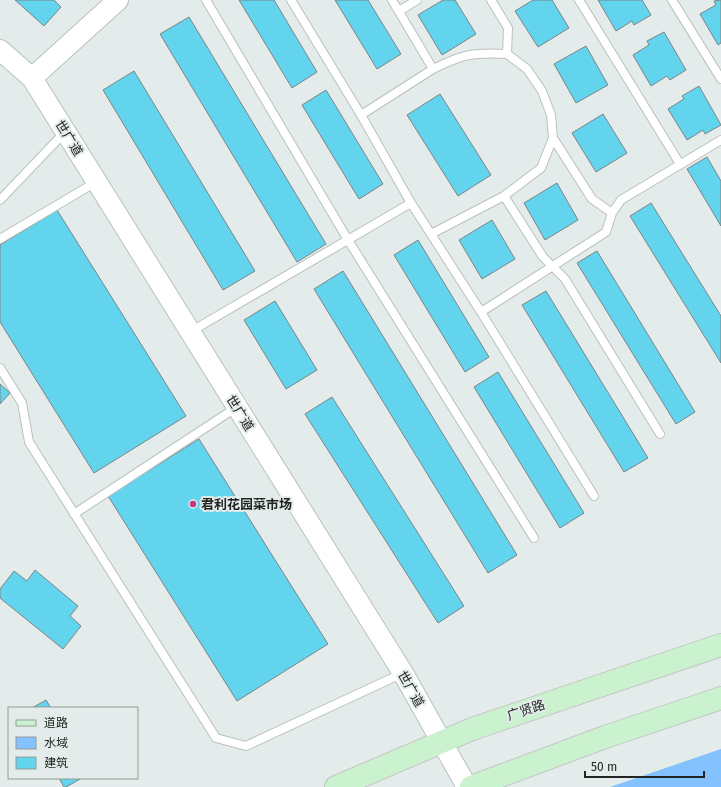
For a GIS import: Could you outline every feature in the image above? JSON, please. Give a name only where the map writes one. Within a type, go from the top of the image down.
[{"type":"main road","name":"广贤路","points":[[336,787],[472,729],[721,646]]},
{"type":"main road","points":[[471,787],[598,739],[721,698]]},
{"type":"street","points":[[32,78],[118,0]]},
{"type":"street","name":"世广道","points":[[0,50],[32,78],[402,673],[467,787]]},
{"type":"lane","points":[[206,0],[348,240],[534,538]]},
{"type":"lane","points":[[291,0],[361,115],[411,203],[481,312],[594,496]]},
{"type":"lane","points":[[392,0],[434,70]]},
{"type":"lane","points":[[399,11],[417,0]]},
{"type":"lane","points":[[491,0],[508,28],[507,54]]},
{"type":"lane","points":[[579,0],[680,164]]},
{"type":"lane","points":[[672,0],[721,79]]},
{"type":"lane","points":[[361,115],[457,57],[480,52],[507,54],[527,69],[542,91],[551,115],[552,138],[541,168],[504,196],[431,234]]},
{"type":"lane","points":[[0,200],[65,132]]},
{"type":"lane","points":[[552,138],[592,199],[612,213]]},
{"type":"lane","points":[[481,312],[554,267],[606,232],[612,213],[621,200],[721,140]]},
{"type":"lane","points":[[0,239],[96,182]]},
{"type":"lane","points":[[504,196],[542,257],[565,279],[660,434]]},
{"type":"lane","points":[[190,332],[411,203]]},
{"type":"lane","points":[[0,368],[22,403],[29,442],[216,738],[246,746],[402,673]]},
{"type":"lane","points":[[74,514],[237,407]]},
{"type":"water","points":[[721,749],[721,787],[610,787]]},
{"type":"building","points":[[15,0],[54,0],[61,7],[44,26]]},
{"type":"building","points":[[239,0],[274,0],[317,72],[292,88]]},
{"type":"building","points":[[335,0],[368,0],[401,54],[377,69]]},
{"type":"building","points":[[443,0],[455,0],[476,34],[442,55],[418,15]]},
{"type":"building","points":[[533,0],[552,0],[569,28],[538,47],[515,11]]},
{"type":"building","points":[[598,0],[642,0],[651,15],[634,25],[632,21],[616,31]]},
{"type":"building","points":[[721,0],[721,43],[718,45],[700,14],[716,5],[714,1]]},
{"type":"building","points":[[189,17],[326,244],[297,262],[160,34]]},
{"type":"building","points":[[664,32],[686,70],[670,80],[667,76],[651,86],[633,55],[649,45],[647,41]]},
{"type":"building","points":[[586,46],[608,85],[576,103],[554,64]]},
{"type":"building","points":[[134,71],[255,271],[223,290],[103,90]]},
{"type":"building","points":[[699,86],[721,125],[705,134],[703,130],[687,140],[668,109],[684,99],[682,96]]},
{"type":"building","points":[[326,90],[383,184],[359,199],[302,105]]},
{"type":"building","points":[[440,94],[491,175],[458,196],[407,115]]},
{"type":"building","points":[[603,114],[627,153],[596,172],[572,133]]},
{"type":"building","points":[[707,157],[721,181],[721,226],[687,169]]},
{"type":"building","points":[[557,183],[578,220],[545,240],[524,203]]},
{"type":"building","points":[[651,203],[721,316],[721,363],[630,216]]},
{"type":"building","points":[[57,210],[186,416],[94,473],[0,322],[0,245]]},
{"type":"building","points":[[492,220],[515,259],[482,279],[459,240]]},
{"type":"building","points":[[418,240],[489,357],[465,372],[394,255]]},
{"type":"building","points":[[597,251],[695,412],[676,424],[577,263]]},
{"type":"building","points":[[343,271],[517,555],[488,573],[314,289]]},
{"type":"building","points":[[546,291],[648,458],[624,472],[522,305]]},
{"type":"building","points":[[275,301],[317,370],[286,389],[244,320]]},
{"type":"building","points":[[498,372],[584,513],[560,528],[474,387]]},
{"type":"building","points":[[0,384],[10,393],[0,404]]},
{"type":"building","points":[[332,397],[464,606],[438,623],[305,414]]},
{"type":"building","points":[[199,439],[328,644],[237,701],[108,496]]},
{"type":"building","points":[[35,570],[78,606],[70,616],[81,626],[63,649],[0,598],[0,589],[14,571],[27,581]]},
{"type":"building","points":[[46,700],[50,707],[34,707]]},
{"type":"building","points":[[60,779],[80,779],[66,787],[64,787]]},
{"type":"place","name":"君利花园菜市场","points":[[193,504]]}]
